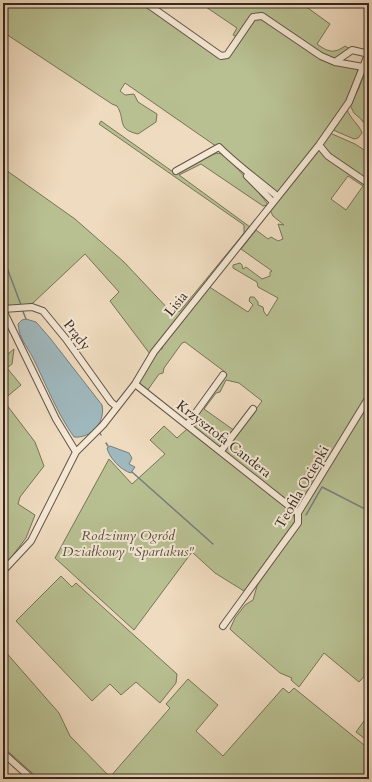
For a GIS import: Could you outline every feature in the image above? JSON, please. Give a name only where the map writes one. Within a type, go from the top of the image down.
[{"type":"street","points":[[146,3],[221,56],[227,55],[253,17],[262,16],[321,56],[335,62],[363,67]]},
{"type":"street","points":[[335,62],[352,50],[369,53]]},
{"type":"street","name":"Lisia","points":[[3,571],[31,541],[76,452],[103,425],[135,384],[154,352],[272,202],[319,145],[349,102],[369,53]]},
{"type":"street","points":[[319,145],[333,160],[369,184]]},
{"type":"street","points":[[176,171],[219,147],[272,202]]},
{"type":"street","points":[[239,167],[248,172],[277,196]]},
{"type":"street","name":"Prądy","points":[[76,452],[56,419],[3,310],[32,307],[43,311],[66,339],[111,402],[117,407]]},
{"type":"street","points":[[187,425],[223,375]]},
{"type":"street","name":"Krzysztofa Candera","points":[[135,384],[298,513]]},
{"type":"street","name":"Teofila Ociepki","points":[[223,626],[298,523],[298,513],[369,397]]},
{"type":"street","points":[[220,451],[253,410]]},
{"type":"street","points":[[3,753],[32,779]]},
{"type":"green space","points":[[3,3],[144,3],[226,57],[250,23],[256,19],[262,18],[316,55],[357,69],[359,74],[355,84],[319,148],[369,186],[369,212],[364,218],[369,222],[369,393],[301,504],[294,506],[224,452],[262,401],[239,383],[226,380],[220,392],[216,393],[204,409],[235,431],[221,447],[196,430],[193,424],[197,420],[195,419],[225,372],[185,342],[182,343],[164,368],[163,373],[159,374],[147,391],[139,382],[142,374],[159,350],[162,349],[163,345],[208,286],[248,312],[253,305],[249,301],[250,297],[254,297],[258,302],[258,305],[263,307],[267,316],[278,298],[258,287],[257,282],[233,268],[233,265],[240,263],[243,269],[246,267],[262,279],[270,276],[270,272],[272,271],[241,249],[256,230],[268,239],[271,237],[278,241],[283,239],[278,224],[284,225],[273,216],[270,210],[279,191],[276,192],[246,167],[125,83],[120,91],[125,95],[134,94],[138,102],[157,114],[156,122],[138,134],[131,132],[124,127],[120,111],[117,106],[3,32]],"holes":[[[348,176],[363,186],[346,210],[331,199]]]},
{"type":"green space","points":[[200,3],[301,3],[330,24],[317,44],[324,49],[331,51],[341,49],[345,46],[350,49],[335,60],[256,14],[239,34],[235,36],[233,35],[237,28]]},
{"type":"green space","points":[[369,60],[369,126],[354,113],[350,105],[359,88]]},
{"type":"green space","points":[[347,109],[362,133],[358,138],[354,139],[333,130]]},
{"type":"green space","points":[[101,121],[176,174],[214,154],[222,154],[239,171],[268,205],[263,206],[201,164],[179,175],[250,227],[151,350],[150,354],[110,301],[119,292],[85,254],[33,303],[3,309],[3,168],[75,219],[124,262],[172,313],[180,311],[244,233],[244,225],[99,124]]},
{"type":"green space","points":[[330,133],[355,144],[369,153],[366,153],[365,156],[368,158],[369,182],[333,158],[322,145]]},
{"type":"green space","points":[[14,349],[12,364],[7,368],[21,385],[3,400],[3,358]]},
{"type":"green space","points":[[3,400],[35,442],[44,466],[20,497],[18,504],[35,515],[26,538],[3,568]]},
{"type":"green space","points":[[369,401],[369,671],[359,682],[324,653],[299,687],[291,680],[292,678],[280,673],[230,629],[235,618],[245,605],[253,600],[257,586],[264,573]]},
{"type":"green space","name":"Rodzinny Ogród Działkowy \"Spartakus\"","points":[[164,426],[177,438],[187,429],[293,513],[295,521],[244,591],[215,573],[192,552],[134,630],[55,558],[109,459],[132,484],[165,454],[150,440]]},
{"type":"green space","name":"Rodzinny Ogród Działkowy \"Spartakus\"","points":[[61,576],[72,587],[76,583],[177,674],[176,683],[160,703],[136,682],[121,695],[110,684],[92,701],[16,621]]},
{"type":"green space","points":[[3,649],[59,713],[70,736],[110,777],[170,708],[166,704],[188,679],[218,705],[196,731],[223,756],[283,688],[289,693],[294,688],[369,749],[369,779],[39,779],[3,747]]},
{"type":"green space","points":[[369,714],[369,742],[356,732]]},
{"type":"water","points":[[26,319],[36,322],[102,405],[102,417],[99,423],[96,428],[86,435],[74,437],[57,408],[20,335],[18,324],[22,320]]},
{"type":"water","points":[[110,446],[129,453],[132,458],[129,464],[135,467],[131,473],[124,470],[113,460],[107,448]]},
{"type":"waterway","points":[[3,257],[21,305]]},
{"type":"waterway","points":[[22,309],[26,319]]},
{"type":"waterway","points":[[132,472],[213,544]]},
{"type":"waterway","points":[[306,515],[322,487],[369,511]]}]
